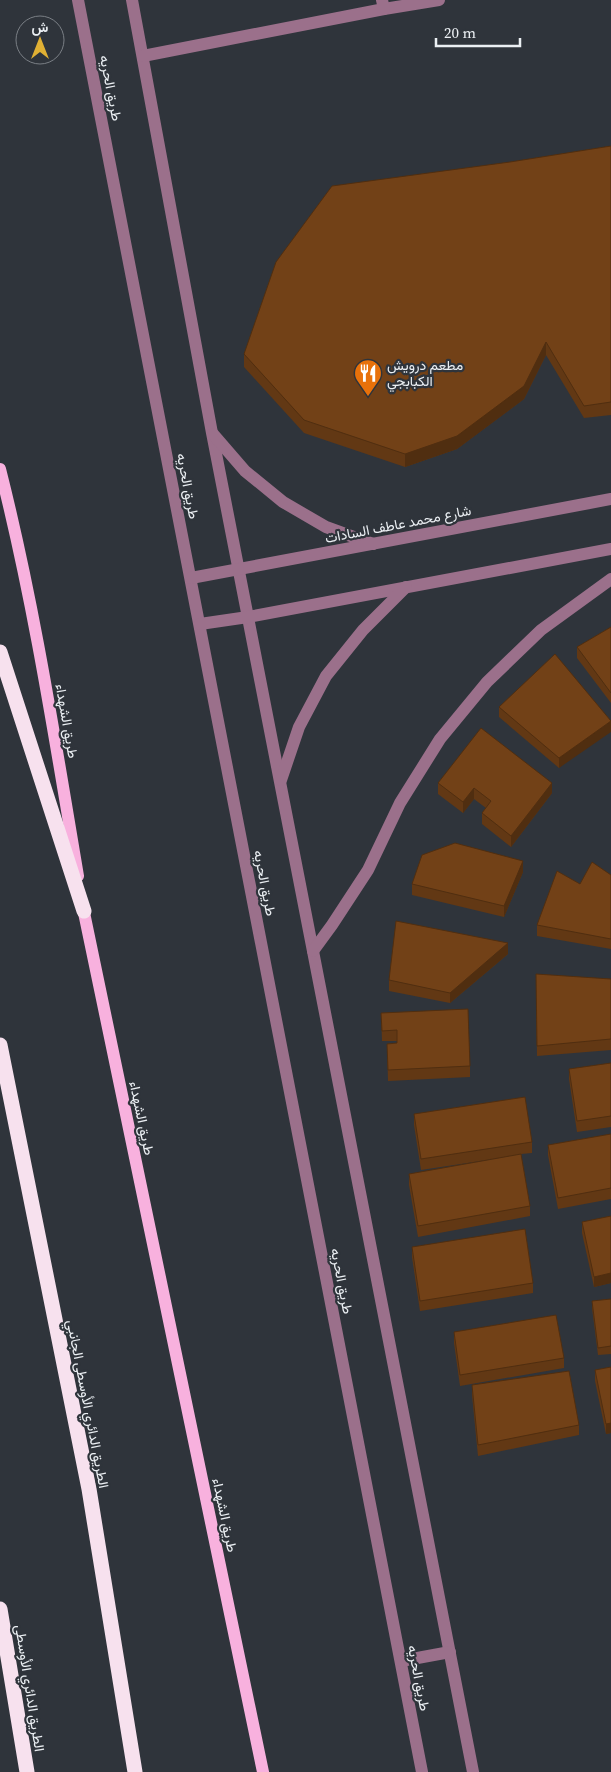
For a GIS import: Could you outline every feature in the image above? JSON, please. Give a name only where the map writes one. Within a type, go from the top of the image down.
[{"type":"highway","points":[[0,652],[84,911]]},
{"type":"highway","name":"الطريق الدائري الأوسطى الجانبي","points":[[0,1044],[89,1489],[135,1772]]},
{"type":"highway","name":"الطريق الدائري الأوسطى","points":[[0,1609],[27,1772]]},
{"type":"main road","name":"طريق الشهداء","points":[[0,469],[48,695],[84,911],[263,1772]]},
{"type":"street","name":"طريق الحريه","points":[[78,0],[422,1772]]},
{"type":"street","points":[[132,0],[238,570],[473,1772]]},
{"type":"street","points":[[143,56],[383,5],[440,0]]},
{"type":"street","points":[[212,433],[244,471],[283,502],[326,527],[373,544]]},
{"type":"street","name":"شارع محمد عاطف السادات","points":[[191,578],[611,499]]},
{"type":"street","points":[[200,624],[248,617],[611,549]]},
{"type":"street","points":[[313,951],[368,870],[400,803],[440,739],[487,682],[535,636],[611,579]]},
{"type":"street","points":[[280,783],[299,727],[326,676],[363,630],[406,587]]},
{"type":"street","points":[[401,1661],[450,1652]]},
{"type":"building","points":[[611,146],[611,402],[584,406],[546,342],[524,386],[457,436],[405,454],[304,420],[244,354],[276,262],[332,186],[510,162]]},
{"type":"building","points":[[611,627],[611,693],[577,647]]},
{"type":"building","points":[[555,654],[611,721],[559,758],[499,707]]},
{"type":"building","points":[[481,728],[552,783],[511,836],[482,813],[491,801],[474,788],[463,802],[438,783]]},
{"type":"building","points":[[455,843],[523,861],[504,906],[412,884],[422,855]]},
{"type":"building","points":[[592,862],[611,875],[611,939],[537,925],[557,871],[580,884]]},
{"type":"building","points":[[396,921],[508,943],[450,993],[389,980]]},
{"type":"building","points":[[536,974],[611,979],[611,1039],[537,1046]]},
{"type":"building","points":[[468,1009],[470,1066],[388,1070],[387,1044],[397,1043],[397,1030],[382,1031],[381,1013]]},
{"type":"building","points":[[611,1063],[611,1116],[577,1121],[569,1069]]},
{"type":"building","points":[[525,1097],[532,1142],[421,1159],[414,1114]]},
{"type":"building","points":[[611,1134],[611,1188],[558,1198],[548,1145]]},
{"type":"building","points":[[521,1154],[530,1206],[418,1226],[409,1174]]},
{"type":"building","points":[[611,1216],[611,1273],[594,1277],[582,1222]]},
{"type":"building","points":[[525,1229],[533,1283],[420,1301],[412,1247]]},
{"type":"building","points":[[611,1299],[611,1346],[598,1348],[592,1301]]},
{"type":"building","points":[[556,1315],[564,1358],[460,1375],[454,1332]]},
{"type":"building","points":[[611,1367],[611,1423],[606,1424],[595,1370]]},
{"type":"building","points":[[569,1371],[579,1425],[478,1445],[472,1385]]},
{"type":"place","name":"مطعم درويش الكبابجي","points":[[368,397]]}]
